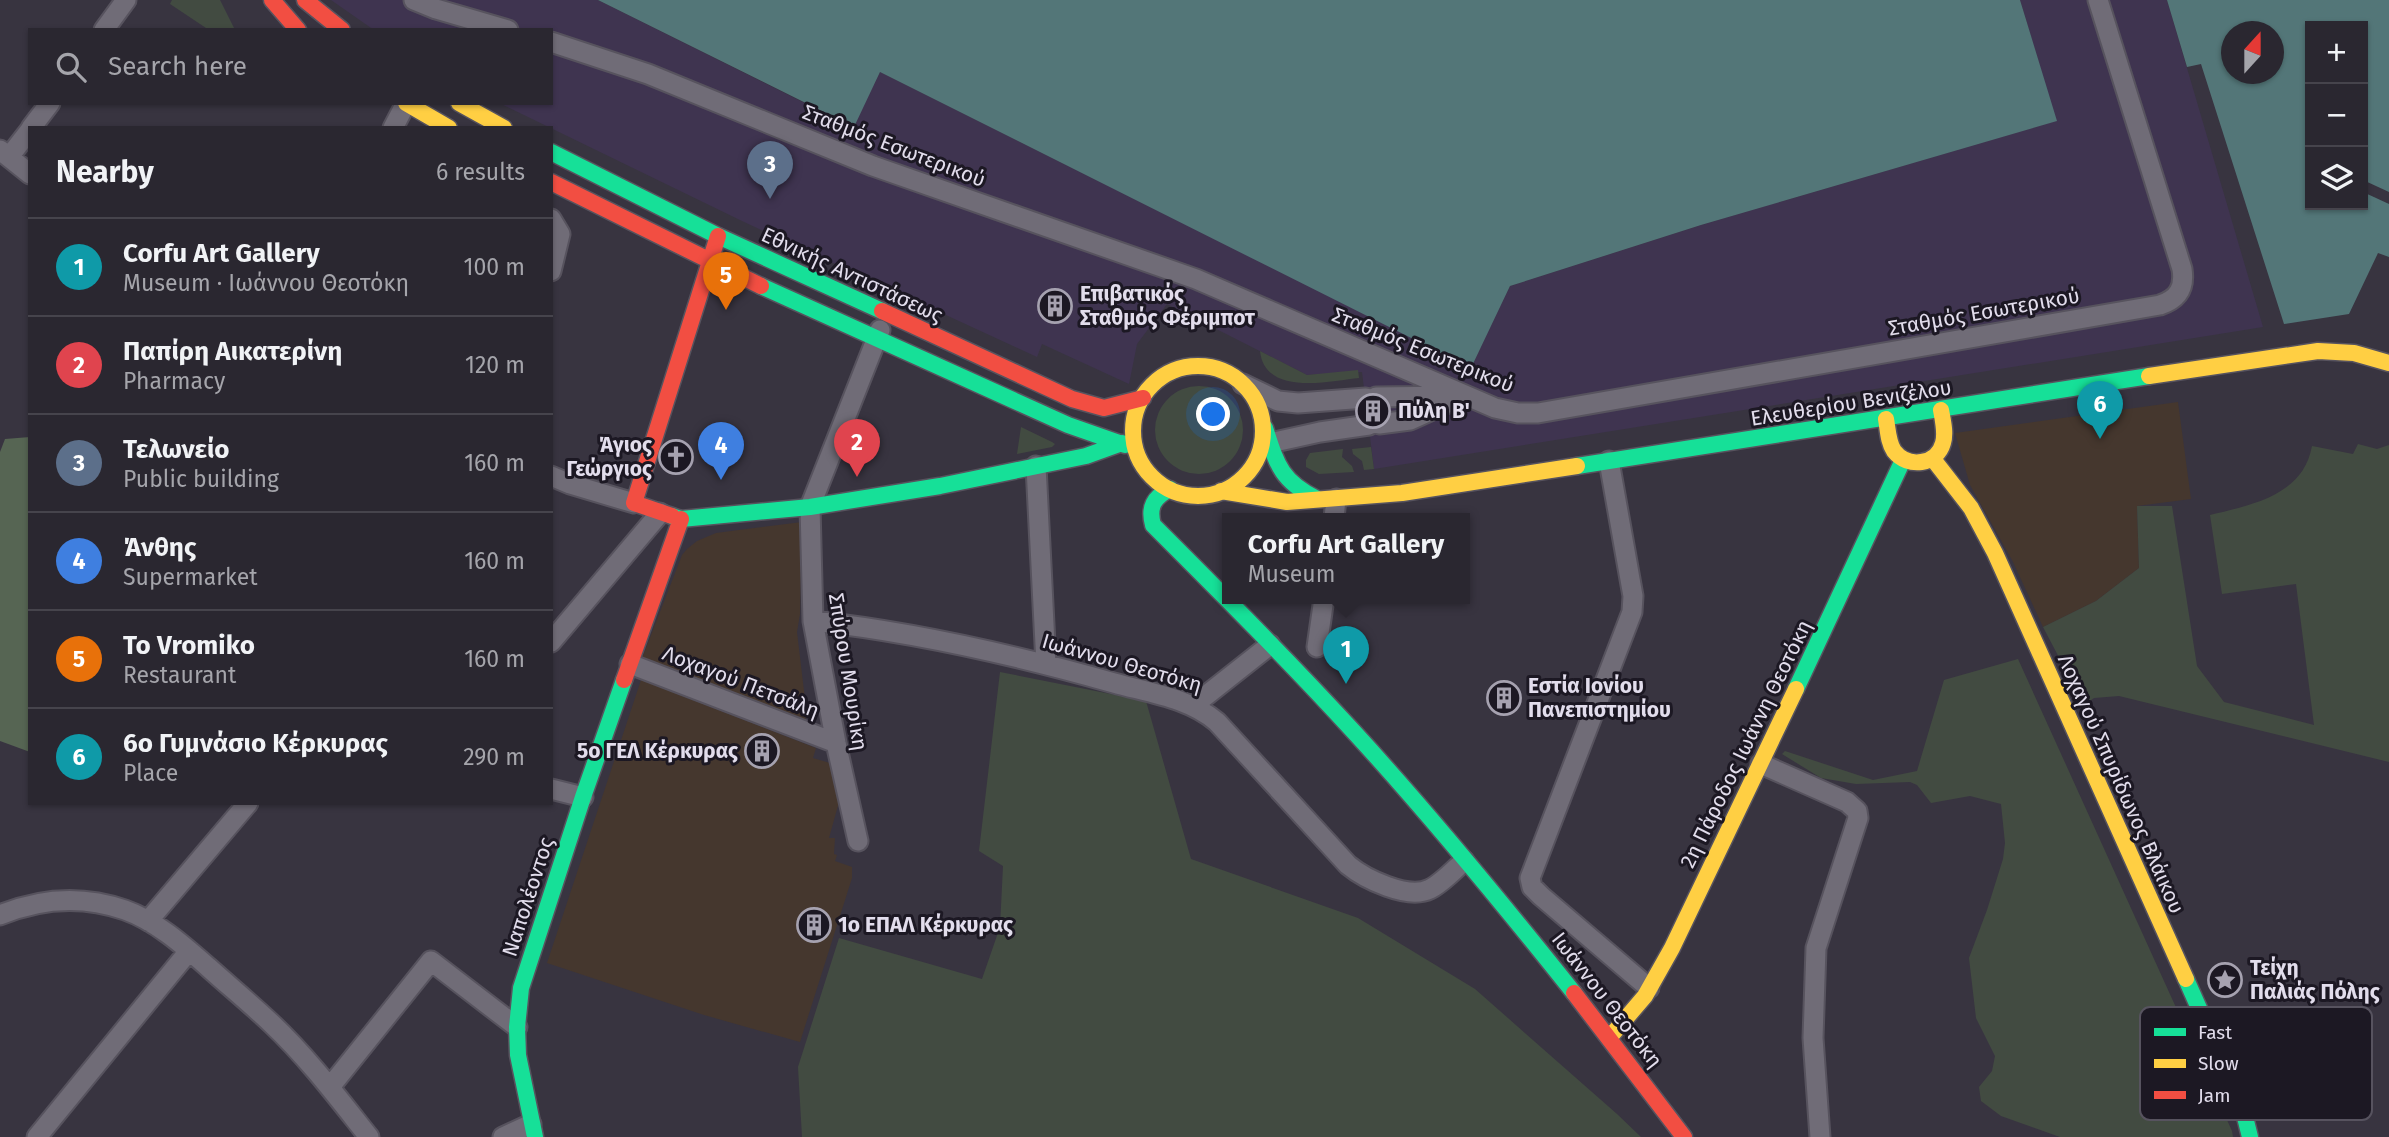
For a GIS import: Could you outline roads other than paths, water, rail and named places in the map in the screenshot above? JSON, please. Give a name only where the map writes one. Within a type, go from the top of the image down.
[{"type":"main road","points":[[272,0],[296,28]]},
{"type":"main road","points":[[305,0],[340,28]]},
{"type":"main road","points":[[409,105],[446,126]]},
{"type":"main road","points":[[463,105],[500,126]]},
{"type":"main road","name":"Εθνικής Αντιστάσεως","points":[[560,156],[718,236],[1088,405],[1104,408],[1143,398]]},
{"type":"main road","points":[[553,189],[876,340],[1064,424],[1129,446],[1149,474],[1170,489],[1202,495],[1221,491],[1243,478],[1256,462],[1263,439],[1263,424]]},
{"type":"main road","points":[[718,236],[634,503],[681,519],[810,507],[940,486],[1129,446]]},
{"type":"main road","name":"Ελευθερίου Βενιζέλου","points":[[1221,491],[1273,501],[1317,499],[1335,508],[1402,493],[2301,352],[2356,352],[2389,363]]},
{"type":"main road","points":[[1129,446],[1143,398],[1152,384],[1167,374],[1196,366],[1224,371],[1243,384],[1258,405],[1279,471],[1285,480],[1317,499]]},
{"type":"main road","points":[[1886,419],[1894,451],[1903,460],[1914,464],[1925,463],[1939,453],[1944,442],[1941,410]]},
{"type":"main road","name":"Λοχαγού Σπυρίδωνος Βλάικου","points":[[1933,458],[1971,508],[1995,553],[2198,1007]]},
{"type":"main road","name":"2η Πάροδος Ιωάννη Θεοτόκη","points":[[1610,1037],[1633,1014],[1649,988],[1761,764],[1903,460]]},
{"type":"main road","name":"Ιωάννου Θεοτόκη","points":[[1170,489],[1158,494],[1153,501],[1151,521],[1222,596]]},
{"type":"main road","name":"Ναπολέοντος","points":[[533,1131],[517,1055],[522,988],[583,797],[681,519]]},
{"type":"main road","name":"Ιωάννου Θεοτόκη","points":[[1230,604],[1381,762],[1610,1037],[1684,1137]]},
{"type":"main road","name":"Λοχαγού Σπυρίδωνος Βλάικου","points":[[2246,1120],[2250,1137]]},
{"type":"street","points":[[105,28],[126,0]]},
{"type":"street","points":[[414,0],[501,28]]},
{"type":"street","name":"Σταθμός Εσωτερικού","points":[[553,43],[648,74],[873,166],[1196,279],[1463,396],[1495,408],[1518,413],[1538,413],[2169,302],[2180,291],[2182,269],[2098,0]]},
{"type":"street","points":[[33,126],[49,105]]},
{"type":"street","points":[[394,126],[405,105]]},
{"type":"street","points":[[28,132],[5,154],[28,172]]},
{"type":"street","points":[[553,189],[560,156]]},
{"type":"street","points":[[553,222],[560,234],[553,263]]},
{"type":"street","name":"Σπύρου Μουρίκη","points":[[858,841],[835,743],[813,621],[810,507],[887,313]]},
{"type":"street","points":[[1243,384],[1278,401],[1298,403],[1463,396]]},
{"type":"street","points":[[1270,443],[1320,432],[1410,420],[1463,396]]},
{"type":"street","points":[[1609,461],[1633,596],[1632,612],[1530,878],[1532,887],[1541,896],[1649,988]]},
{"type":"street","points":[[1036,466],[1046,664]]},
{"type":"street","points":[[553,476],[570,484],[634,503]]},
{"type":"street","points":[[553,640],[660,513]]},
{"type":"street","points":[[1317,647],[1323,604]]},
{"type":"street","name":"Ιωάννου Θεοτόκη","points":[[813,621],[919,636],[1046,664],[1194,705],[1217,722],[1348,865],[1364,876],[1385,885],[1420,892],[1437,884],[1464,861]]},
{"type":"street","points":[[1194,705],[1270,645]]},
{"type":"street","name":"Λοχαγού Πετσάλη","points":[[630,664],[835,743]]},
{"type":"street","points":[[1761,764],[1847,802],[1857,811],[1858,818],[1816,947],[1813,1038],[1820,1137]]},
{"type":"street","points":[[553,790],[583,797]]},
{"type":"street","points":[[148,921],[246,805]]},
{"type":"street","points":[[0,915],[43,902],[71,900],[108,905],[148,921],[189,951],[272,1023],[330,1087],[369,1137]]},
{"type":"street","points":[[37,1137],[189,951]]},
{"type":"street","points":[[330,1087],[431,961],[517,1027]]},
{"type":"street","points":[[503,1137],[533,1131]]},
{"type":"place","name":"Τελωνείο","points":[[770,199]]},
{"type":"place","name":"Επιβατικός Σταθμός Φέριμποτ","points":[[1055,306]]},
{"type":"place","name":"To Vromiko","points":[[726,310]]},
{"type":"place","name":"Πύλη Β'","points":[[1373,411]]},
{"type":"place","name":"6ο Γυμνάσιο Κέρκυρας","points":[[2100,439]]},
{"type":"place","name":"Άγιος Γεώργιος","points":[[676,457]]},
{"type":"place","name":"Παπίρη Αικατερίνη","points":[[857,477]]},
{"type":"place","name":"Άνθης","points":[[721,480]]},
{"type":"place","name":"Corfu Art Gallery","points":[[1346,684]]},
{"type":"place","name":"Εστία Ιονίου Πανεπιστημίου","points":[[1504,698]]},
{"type":"place","name":"5ο ΓΕΛ Κέρκυρας","points":[[762,751]]},
{"type":"place","name":"1ο ΕΠΑΛ Κέρκυρας","points":[[814,925]]},
{"type":"place","name":"Τείχη Παλιάς Πόλης","points":[[2225,980]]}]
